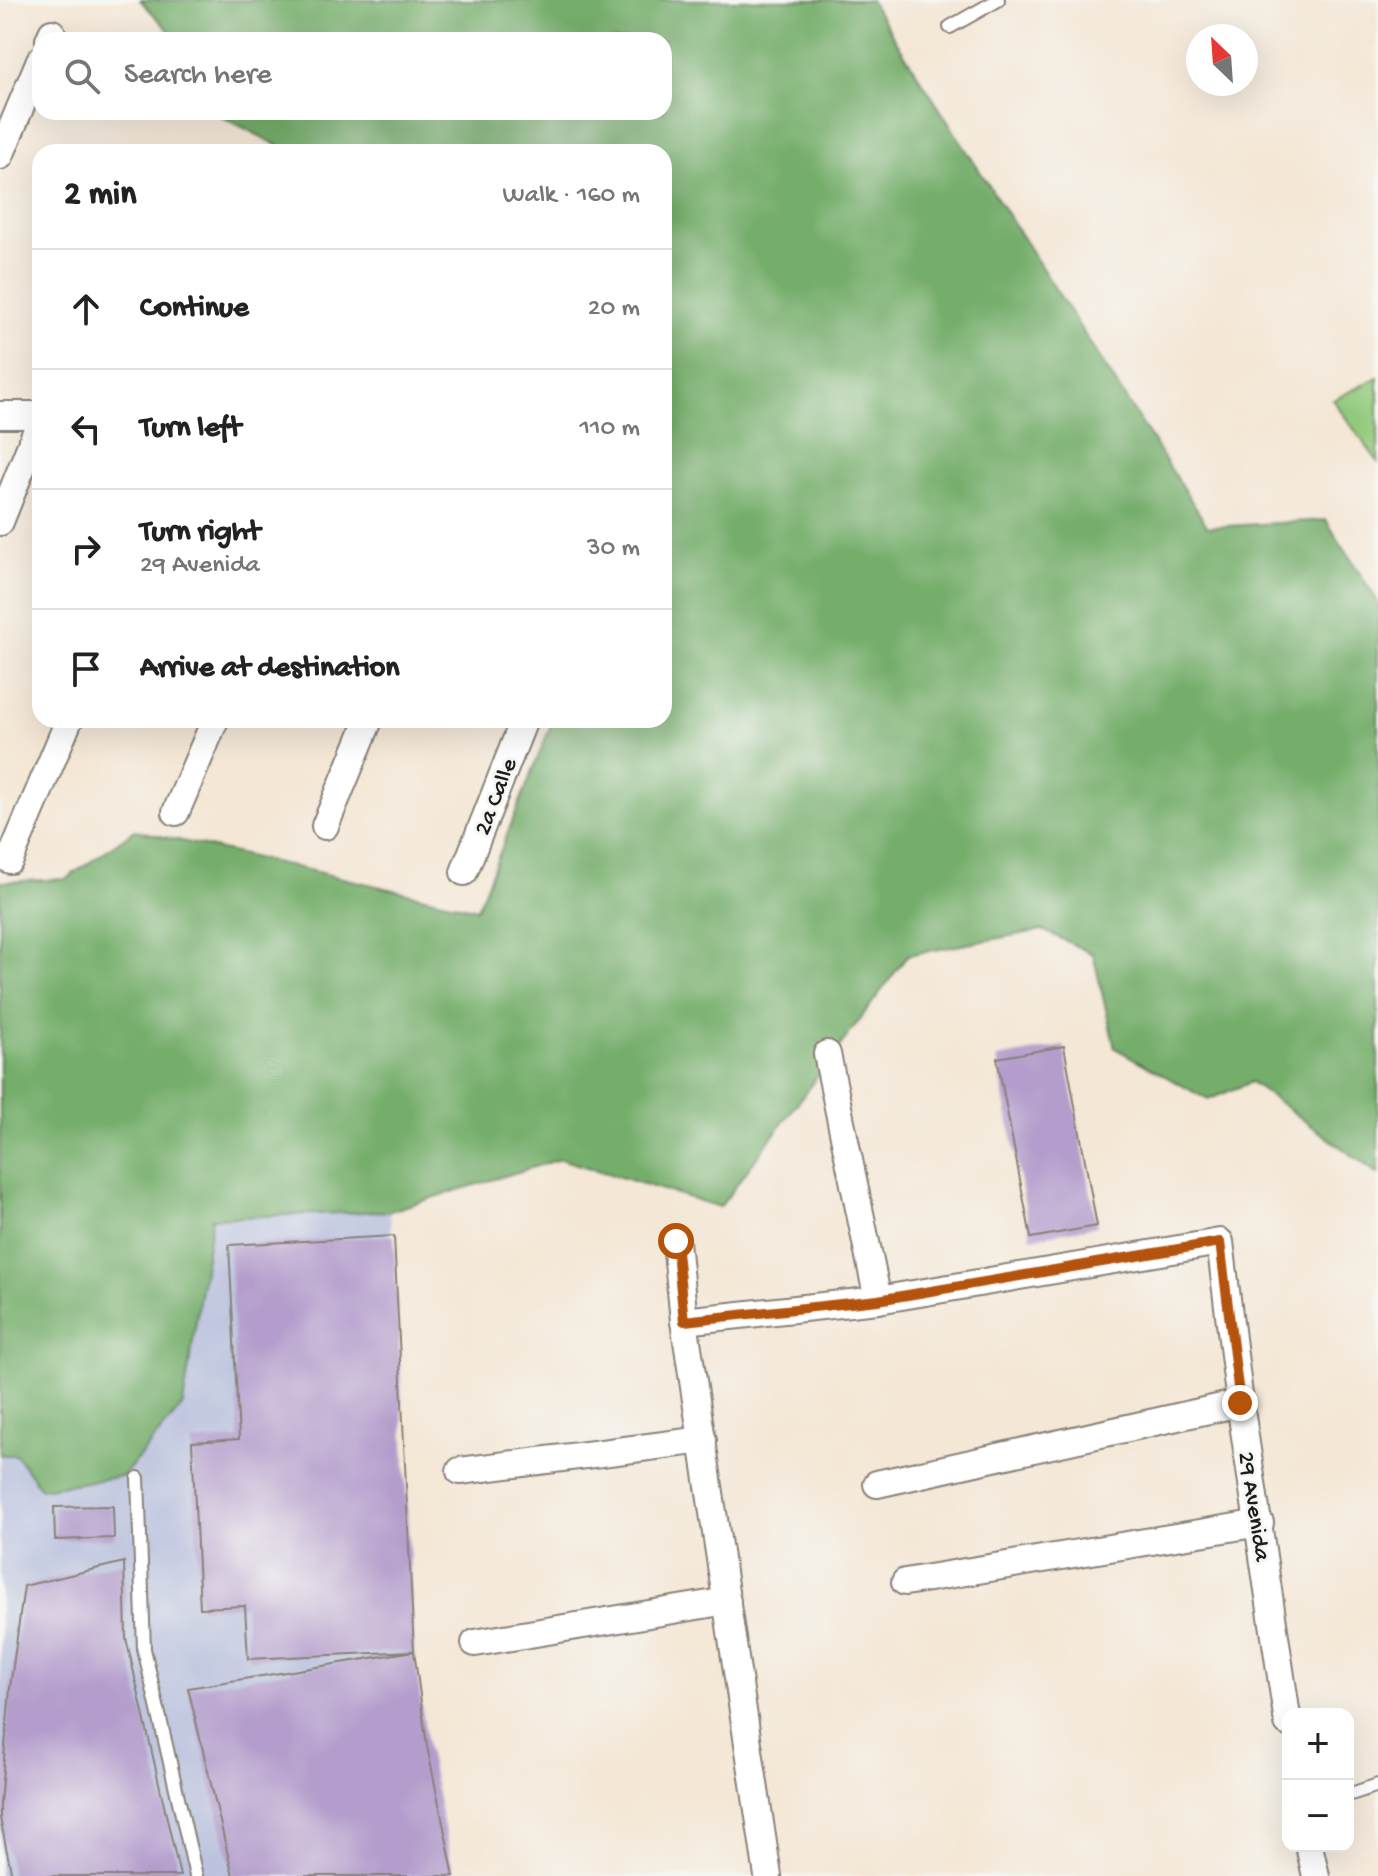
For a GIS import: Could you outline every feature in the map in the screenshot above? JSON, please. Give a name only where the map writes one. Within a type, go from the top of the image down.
[{"type":"street","points":[[0,156],[32,79]]},
{"type":"street","points":[[0,415],[32,415]]},
{"type":"street","points":[[0,522],[32,442]]},
{"type":"street","points":[[10,860],[66,728]]},
{"type":"street","points":[[176,812],[212,728]]},
{"type":"street","points":[[325,826],[366,728]]},
{"type":"street","name":"2a Calle","points":[[464,872],[521,728]]},
{"type":"street","points":[[684,1321],[878,1300],[827,1054]]},
{"type":"street","points":[[676,1241],[684,1321],[768,1876]]},
{"type":"street","name":"29 Avenida","points":[[878,1300],[1220,1242],[1240,1403],[1286,1708]]},
{"type":"street","points":[[877,1484],[1240,1403]]},
{"type":"street","points":[[460,1471],[703,1440]]},
{"type":"street","points":[[905,1582],[1260,1523]]},
{"type":"street","points":[[475,1643],[727,1601]]},
{"type":"street","points":[[1310,1852],[1316,1876]]},
{"type":"lane","points":[[950,27],[998,0]]},
{"type":"lane","points":[[138,1478],[144,1649],[196,1876]]},
{"type":"lane","points":[[1354,1793],[1378,1785]]},
{"type":"shaded area","points":[[390,1211],[414,1651],[427,1746],[454,1876],[0,1876],[0,1455],[16,1455],[41,1489],[123,1476],[183,1405],[212,1218]]},
{"type":"green space","points":[[140,0],[870,0],[1208,527],[1326,520],[1378,602],[1378,1174],[1251,1082],[1208,1100],[1115,1048],[1093,954],[1043,930],[908,955],[720,1207],[560,1159],[390,1211],[212,1218],[183,1405],[123,1476],[41,1489],[16,1455],[0,1455],[0,882],[66,879],[135,830],[477,909],[550,728],[672,728],[672,144],[275,144],[229,120],[672,120],[672,32],[170,32]]},
{"type":"green space","points":[[1378,377],[1378,462],[1333,400]]},
{"type":"building","points":[[1064,1046],[1097,1226],[1031,1238],[997,1058]]},
{"type":"building","points":[[394,1236],[414,1651],[248,1659],[245,1606],[200,1608],[192,1442],[239,1439],[229,1245]]},
{"type":"building","points":[[113,1506],[114,1538],[55,1540],[54,1507]]},
{"type":"building","points":[[124,1562],[126,1638],[180,1876],[12,1876],[0,1804],[10,1688],[24,1586]]},
{"type":"building","points":[[414,1651],[427,1746],[454,1876],[233,1876],[188,1688]]},
{"type":"route","points":[[676,1241],[684,1321],[878,1300],[1220,1242],[1240,1403]]}]
